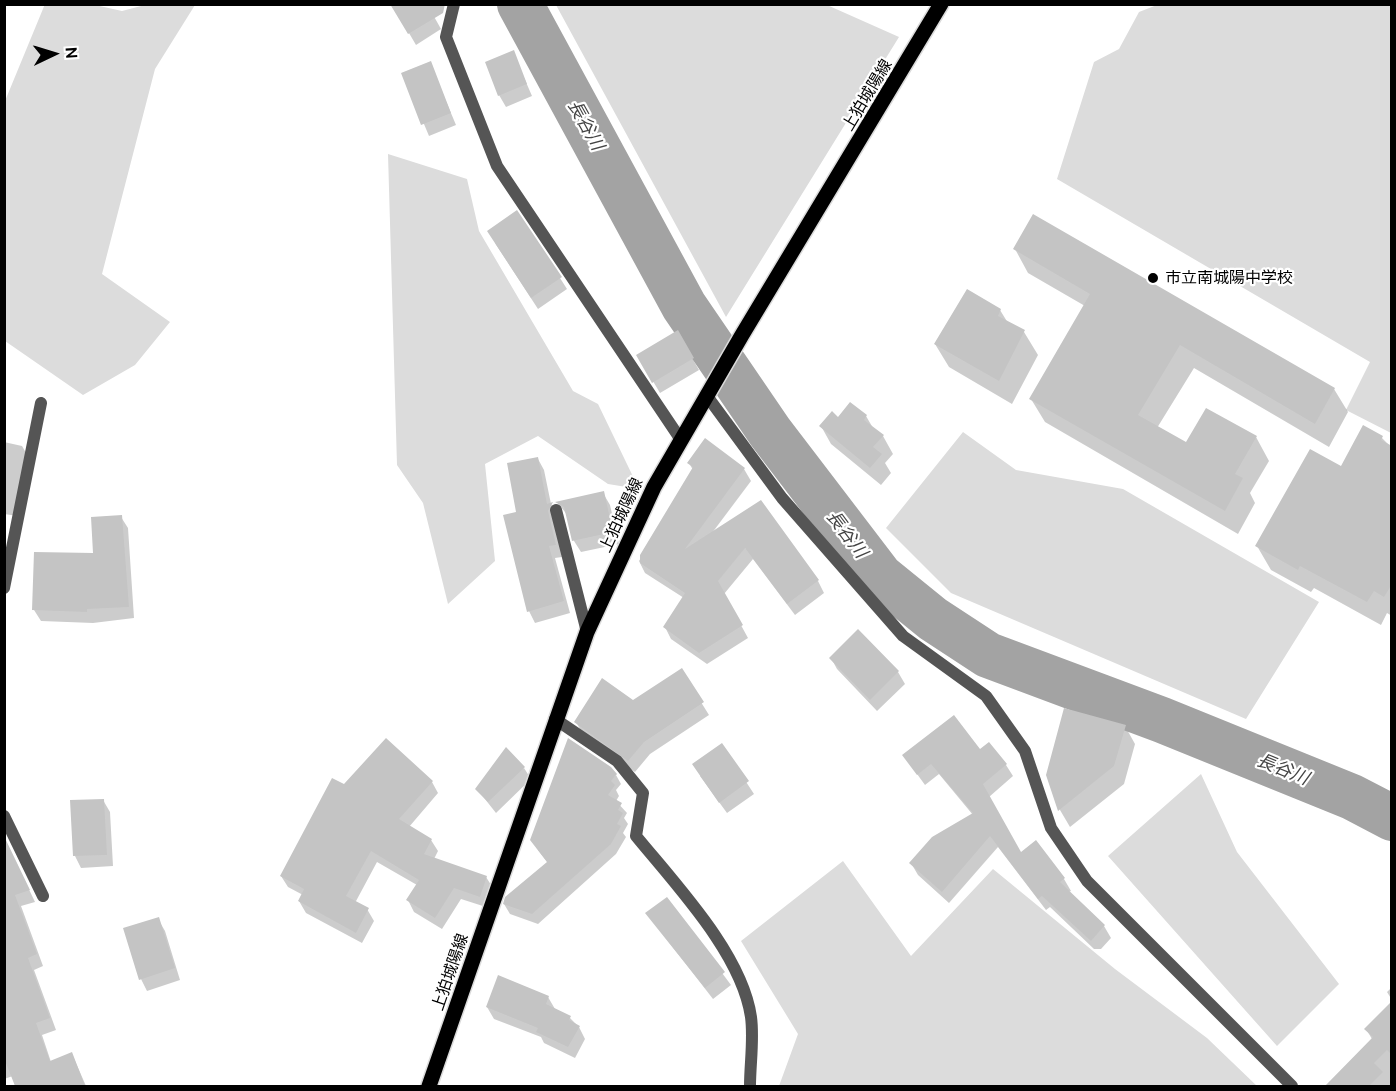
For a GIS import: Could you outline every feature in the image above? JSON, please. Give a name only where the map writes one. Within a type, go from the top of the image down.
[{"type":"main road","name":"上狛城陽線","points":[[429,1086],[587,632],[654,487],[742,335],[941,4]]},
{"type":"street","points":[[454,4],[446,37],[497,166],[681,440]]},
{"type":"street","points":[[707,396],[782,498],[903,636],[986,696],[1025,751],[1051,828],[1087,881],[1292,1086]]},
{"type":"street","points":[[4,588],[41,403]]},
{"type":"street","points":[[556,510],[587,632]]},
{"type":"street","points":[[555,719],[617,761],[643,793],[636,836],[722,946],[737,970],[751,1018],[750,1086]]},
{"type":"street","points":[[4,816],[43,896]]},
{"type":"shaded area","points":[[45,4],[95,5],[122,11],[145,5],[195,5],[155,69],[102,274],[170,322],[135,365],[83,395],[5,341],[5,101]]},
{"type":"shaded area","points":[[556,5],[827,5],[899,37],[726,317]]},
{"type":"shaded area","points":[[1157,5],[1391,5],[1391,433],[1346,410],[1370,362],[1057,179],[1094,62],[1119,49],[1139,12]]},
{"type":"shaded area","points":[[388,154],[467,179],[479,231],[573,391],[598,404],[639,489],[608,484],[538,436],[485,464],[495,561],[448,604],[423,503],[397,465]]},
{"type":"shaded area","points":[[963,432],[1016,470],[1123,489],[1319,602],[1246,719],[951,593],[886,528]]},
{"type":"shaded area","points":[[1201,774],[1237,852],[1339,984],[1277,1046],[1108,856]]},
{"type":"shaded area","points":[[843,861],[911,956],[993,869],[1115,969],[1207,1038],[1257,1086],[779,1086],[798,1034],[741,941]]},
{"type":"building","points":[[390,4],[445,4],[443,13],[408,34]]},
{"type":"building","points":[[514,50],[527,84],[498,96],[485,62]]},
{"type":"building","points":[[431,61],[451,113],[421,125],[401,73]]},
{"type":"building","points":[[517,210],[562,277],[531,298],[487,231]]},
{"type":"building","points":[[1033,214],[1335,388],[1315,424],[1180,345],[1138,415],[1186,442],[1206,408],[1257,436],[1235,474],[1243,478],[1225,511],[1029,399],[1090,294],[1013,249]]},
{"type":"building","points":[[967,289],[1001,309],[998,316],[1025,330],[999,381],[934,344]]},
{"type":"building","points":[[678,330],[694,358],[652,383],[636,355]]},
{"type":"building","points":[[850,402],[867,415],[864,420],[884,435],[873,447],[882,454],[870,468],[819,426],[832,411],[838,417]]},
{"type":"building","points":[[1363,425],[1383,436],[1381,440],[1392,446],[1392,584],[1384,597],[1374,591],[1367,602],[1300,566],[1298,570],[1255,546],[1310,449],[1341,466]]},
{"type":"building","points":[[705,438],[745,468],[685,549],[761,500],[819,580],[787,604],[745,548],[718,581],[743,625],[699,653],[663,627],[685,593],[640,563],[640,555],[693,467],[687,463]]},
{"type":"building","points":[[538,457],[547,504],[553,502],[548,511],[556,545],[549,546],[564,601],[527,612],[503,515],[516,512],[507,463]]},
{"type":"building","points":[[604,491],[613,532],[572,541],[564,507],[555,502]]},
{"type":"building","points":[[122,515],[129,607],[87,609],[87,612],[32,610],[34,552],[93,553],[91,517]]},
{"type":"building","points":[[858,629],[899,671],[870,700],[829,658]]},
{"type":"building","points":[[682,668],[704,702],[644,742],[628,761],[574,722],[602,678],[633,700]]},
{"type":"building","points":[[1064,708],[1126,725],[1114,766],[1058,811],[1046,775]]},
{"type":"building","points":[[954,715],[980,749],[989,742],[1007,764],[983,784],[1021,852],[1036,840],[1065,878],[1060,882],[1105,925],[1091,941],[1042,896],[1038,899],[990,836],[942,892],[909,863],[932,837],[973,813],[931,764],[917,775],[902,755]]},
{"type":"building","points":[[386,738],[433,781],[399,819],[432,839],[424,854],[487,876],[480,897],[454,888],[435,918],[406,900],[419,880],[371,851],[346,896],[369,908],[356,933],[298,901],[304,889],[280,876],[332,778],[344,784]]},
{"type":"building","points":[[568,738],[611,767],[617,774],[611,781],[615,785],[608,795],[622,803],[618,810],[623,813],[617,824],[621,826],[611,844],[532,914],[503,904],[505,897],[547,862],[530,840]]},
{"type":"building","points":[[722,743],[749,781],[719,803],[692,764]]},
{"type":"building","points":[[506,747],[525,767],[488,802],[475,789]]},
{"type":"building","points":[[104,799],[107,855],[73,856],[70,800]]},
{"type":"building","points":[[4,836],[30,890],[15,895],[37,954],[28,958],[50,1018],[36,1023],[50,1061],[72,1052],[85,1086],[15,1086],[4,1058]]},
{"type":"building","points":[[667,897],[725,972],[705,988],[645,913]]},
{"type":"building","points":[[159,917],[175,968],[139,980],[123,928]]},
{"type":"building","points":[[498,975],[549,996],[546,1004],[571,1016],[569,1020],[580,1026],[568,1047],[536,1032],[538,1028],[486,1007]]},
{"type":"building","points":[[1392,1001],[1392,1055],[1387,1050],[1374,1063],[1383,1072],[1369,1086],[1325,1086],[1373,1037],[1364,1029]]},
{"type":"waterway","name":"長谷川","points":[[520,4],[684,306],[770,432],[880,576],[933,619],[988,655],[1162,720],[1352,797],[1392,818]]},
{"type":"place","name":"市立南城陽中学校","points":[[1153,278]]}]
